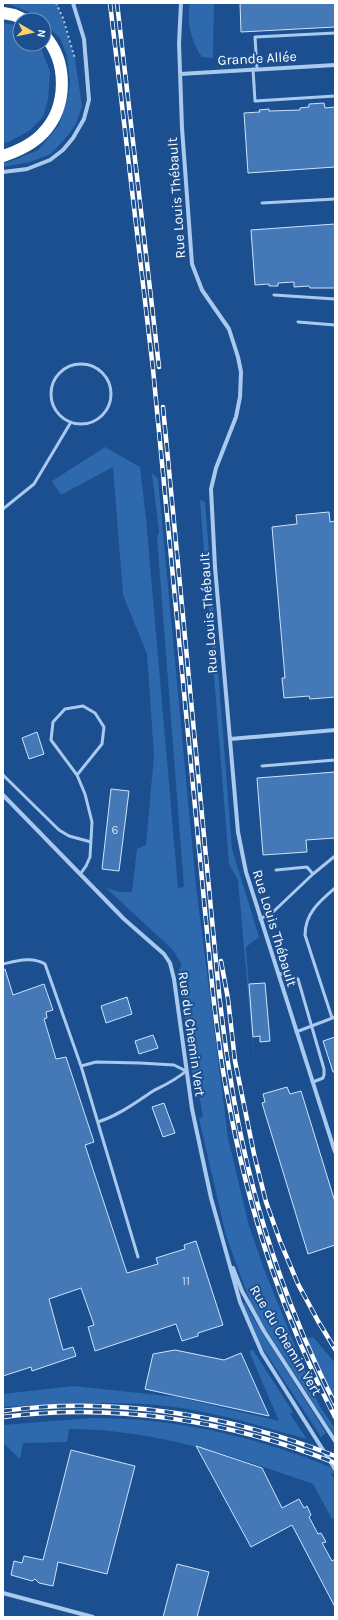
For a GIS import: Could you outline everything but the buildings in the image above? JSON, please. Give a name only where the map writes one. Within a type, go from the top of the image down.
[{"type":"highway","points":[[3,156],[26,147],[43,133],[50,124],[59,104],[62,84],[61,70],[52,46]]},
{"type":"street","points":[[3,172],[27,168],[50,160],[63,150],[73,138],[84,119],[89,100],[84,39],[73,3]]},
{"type":"street","name":"Rue Louis Thébault","points":[[181,3],[179,24],[182,128],[192,264],[202,290],[229,329],[241,372],[240,397],[236,417],[216,468],[211,489],[215,567],[238,832],[246,872],[260,919],[335,1152]]},
{"type":"street","name":"Grande Allée","points":[[180,74],[335,65]]},
{"type":"street","points":[[230,739],[335,730]]},
{"type":"street","name":"Rue du Chemin Vert","points":[[3,795],[81,873],[124,919],[168,959],[172,968],[174,979],[186,1071],[202,1158],[240,1302],[255,1339],[279,1381],[335,1469]]},
{"type":"street","name":"Rue du Chemin Vert","points":[[225,1246],[242,1291],[250,1307],[335,1442]]},
{"type":"street","points":[[3,1593],[93,1617]]},
{"type":"lane","points":[[335,33],[255,38],[255,101],[335,96]]},
{"type":"lane","points":[[262,204],[335,199]]},
{"type":"lane","points":[[274,295],[335,299]]},
{"type":"lane","points":[[298,322],[335,325]]},
{"type":"lane","points":[[85,364],[94,367],[105,376],[111,390],[111,400],[107,409],[100,417],[92,422],[81,424],[71,422],[63,418],[54,406],[52,392],[54,382],[59,374],[71,366],[85,364]]},
{"type":"lane","points":[[3,509],[34,484],[71,422]]},
{"type":"lane","points":[[77,775],[102,744],[104,727],[95,713],[83,706],[65,709],[53,722],[51,740],[77,775],[85,794],[92,822],[90,857],[81,873]]},
{"type":"lane","points":[[262,766],[335,760]]},
{"type":"lane","points":[[3,775],[58,830],[69,836],[91,842]]},
{"type":"lane","points":[[260,919],[273,912],[313,874],[335,856]]},
{"type":"lane","points":[[276,870],[307,867],[313,874]]},
{"type":"lane","points":[[296,1032],[334,1018],[305,935],[305,927],[311,911],[335,888]]},
{"type":"lane","points":[[3,964],[21,960],[39,960],[45,964],[81,1066],[138,1257]]},
{"type":"lane","points":[[278,972],[298,979],[324,1070],[322,1078],[313,1082]]},
{"type":"lane","points":[[81,1066],[96,1062],[140,1063],[174,1066],[186,1071],[176,1080],[154,1091],[122,1112],[98,1122]]},
{"type":"path","points":[[56,3],[60,9],[75,59]]},
{"type":"shaded area","points":[[6,3],[60,3],[58,6],[75,59],[82,106],[76,124],[51,154],[30,162],[3,167],[3,163],[12,161],[38,150],[59,125],[68,96],[70,82],[67,56],[60,38],[52,30],[52,12],[29,12]]},
{"type":"shaded area","points":[[190,3],[214,3],[213,58],[202,57],[192,38],[189,24]]},
{"type":"shaded area","points":[[3,23],[12,24],[12,52],[42,52],[50,71],[48,100],[43,117],[29,131],[9,142],[3,143]]},
{"type":"shaded area","points":[[105,447],[140,467],[146,518],[178,888],[184,887],[157,537],[159,532],[152,473],[158,479],[196,886],[228,1138],[249,1226],[264,1269],[319,1405],[335,1429],[335,1436],[251,1304],[226,1236],[199,1118],[203,1117],[198,1088],[194,1089],[179,970],[182,965],[173,950],[106,888],[120,892],[132,892],[137,849],[146,845],[154,755],[147,654],[123,595],[113,467],[61,495],[52,481]]},
{"type":"shaded area","points":[[200,500],[205,502],[232,849],[259,937],[246,947],[255,1071],[238,880],[229,864]]},
{"type":"shaded area","points":[[243,1303],[245,1303],[326,1433],[321,1437],[262,1347]]},
{"type":"shaded area","points":[[313,1337],[335,1363],[335,1399],[306,1339]]},
{"type":"shaded area","points":[[253,1350],[293,1412],[290,1414],[307,1439],[225,1417],[174,1407],[110,1403],[3,1407],[3,1394],[73,1386],[177,1397],[279,1421],[249,1351]]},
{"type":"shaded area","points":[[90,1418],[153,1421],[215,1431],[276,1447],[335,1469],[335,1473],[331,1474],[335,1480],[335,1517],[332,1519],[313,1484],[223,1454],[162,1439],[100,1430],[69,1429],[67,1442],[23,1443],[20,1459],[3,1443],[3,1425]]},
{"type":"railway","points":[[110,3],[153,369],[213,994],[223,1073],[236,1140],[246,1181],[270,1262],[299,1341],[335,1417]]},
{"type":"railway","points":[[117,3],[159,367]]},
{"type":"railway","points":[[163,407],[219,993],[236,1112],[245,1155],[268,1240],[298,1324],[335,1404]]},
{"type":"railway","points":[[221,961],[228,999],[235,1061],[254,1154],[266,1202],[298,1284],[335,1349]]},
{"type":"railway","points":[[3,1411],[45,1407],[88,1406],[172,1412],[255,1430],[335,1456]]},
{"type":"railway","points":[[3,1417],[45,1413],[88,1412],[130,1414],[172,1419],[214,1426],[255,1436],[295,1448],[335,1463]]}]
